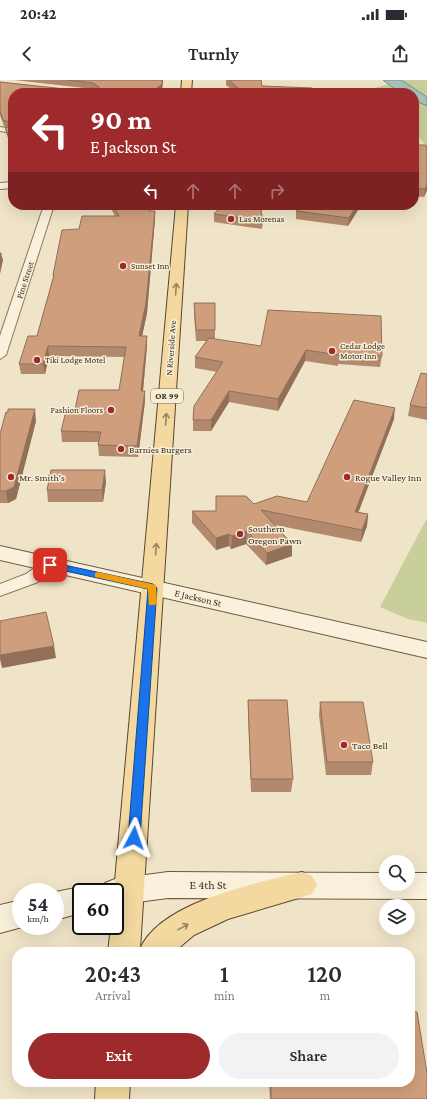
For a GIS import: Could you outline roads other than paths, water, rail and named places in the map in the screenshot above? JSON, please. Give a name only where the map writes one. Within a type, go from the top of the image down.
[{"type":"main road","name":"N Riverside Ave","points":[[153,588],[182,210]]},
{"type":"main road","name":"E Jackson St","points":[[0,553],[427,650]]},
{"type":"main road","name":"OR 99","points":[[123,883],[153,588]]},
{"type":"main road","name":"E 4th St","points":[[124,891],[168,885],[427,886]]},
{"type":"main road","points":[[159,947],[177,930],[243,899],[302,885]]},
{"type":"main road","points":[[0,919],[12,916]]},
{"type":"main road","name":"OR 99","points":[[123,935],[124,947]]},
{"type":"main road","points":[[112,1099],[113,1087]]},
{"type":"street","name":"Pine Street","points":[[0,356],[47,210]]},
{"type":"street","points":[[0,590],[32,578],[50,565]]},
{"type":"water","points":[[383,80],[401,80],[413,88],[393,88]]},
{"type":"water","points":[[419,92],[427,97],[427,106],[419,102]]},
{"type":"place","name":"Las Morenas","points":[[231,219]]},
{"type":"place","name":"Sunset Inn","points":[[123,266]]},
{"type":"place","name":"Cedar Lodge Motor Inn","points":[[332,351]]},
{"type":"place","name":"Tiki Lodge Motel","points":[[37,360]]},
{"type":"place","name":"Fashion Floors","points":[[111,410]]},
{"type":"place","name":"Barnies Burgers","points":[[121,449]]},
{"type":"place","name":"Mr. Smith's","points":[[11,477]]},
{"type":"place","name":"Rogue Valley Inn","points":[[347,477]]},
{"type":"place","name":"Southern Oregon Pawn","points":[[240,534]]},
{"type":"place","name":"Taco Bell","points":[[344,745]]}]
